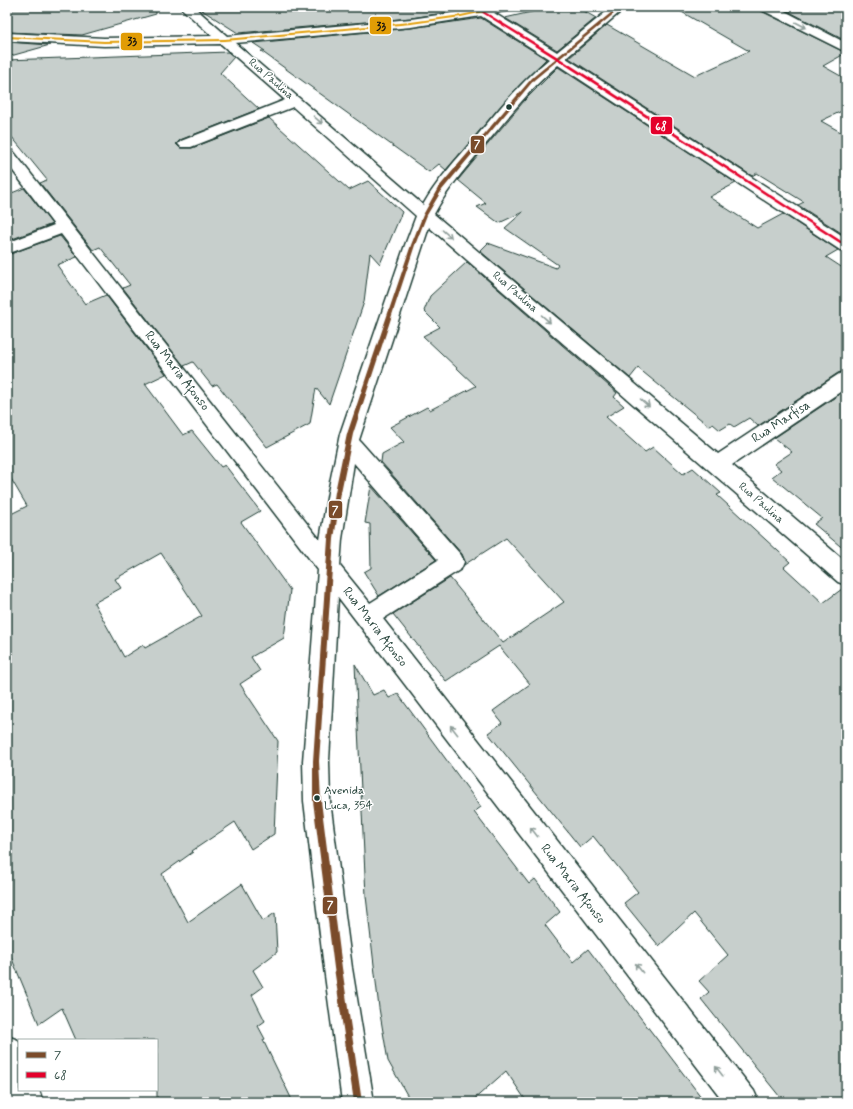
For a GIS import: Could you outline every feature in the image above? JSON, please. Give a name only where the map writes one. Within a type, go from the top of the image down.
[{"type":"street","name":"Rua Paulina","points":[[186,7],[296,101],[425,215],[846,575]]},
{"type":"street","points":[[7,37],[104,42],[225,40],[411,23],[504,7]]},
{"type":"street","points":[[358,1102],[338,968],[317,801],[316,761],[331,538],[338,492],[348,443],[379,345],[425,215],[440,189],[468,154],[533,79],[620,7]]},
{"type":"street","points":[[767,7],[846,48]]},
{"type":"street","points":[[480,10],[557,58],[846,246]]},
{"type":"street","points":[[186,144],[296,101]]},
{"type":"street","name":"Rua Maria Afonso","points":[[7,153],[742,1102]]},
{"type":"street","points":[[7,249],[64,227]]},
{"type":"street","name":"Rua Marfisa","points":[[717,465],[846,379]]},
{"type":"street","points":[[348,443],[453,562],[367,617]]},
{"type":"street","points":[[7,1050],[18,1078]]},
{"type":"street","points":[[23,1091],[27,1102]]},
{"type":"building","points":[[7,7],[156,7],[156,14],[82,35],[7,32]]},
{"type":"building","points":[[197,7],[470,7],[470,9],[411,18],[238,33]]},
{"type":"building","points":[[553,7],[577,7],[596,18],[557,50],[505,18]]},
{"type":"building","points":[[673,7],[760,7],[761,11],[846,53],[823,66],[846,79],[846,109],[821,121],[846,135],[846,236],[798,205],[804,202],[757,173],[752,176],[569,58],[607,25],[695,76],[749,51]]},
{"type":"building","points":[[780,7],[846,7],[846,41]]},
{"type":"building","points":[[481,18],[546,59],[510,95],[446,170],[439,164],[429,172],[261,51],[265,51],[253,43],[411,28]]},
{"type":"building","points":[[7,42],[50,45],[7,57]]},
{"type":"building","points":[[228,52],[234,57],[220,73],[259,109],[180,140],[176,144],[180,148],[192,148],[269,118],[349,190],[368,181],[402,212],[380,264],[370,253],[364,302],[329,404],[316,388],[310,424],[267,447],[217,384],[212,386],[193,362],[184,366],[123,288],[130,285],[100,247],[93,250],[40,183],[47,180],[7,131],[7,60]]},
{"type":"building","points":[[558,67],[736,183],[709,197],[757,228],[783,214],[838,250],[826,257],[846,270],[846,371],[838,373],[758,426],[749,418],[734,427],[730,424],[720,430],[713,424],[709,426],[638,368],[630,378],[480,251],[488,243],[556,268],[558,265],[505,228],[523,212],[499,223],[477,207],[486,203],[458,180],[524,101]]},
{"type":"building","points":[[24,188],[52,224],[7,241],[7,195]]},
{"type":"building","points":[[60,236],[77,257],[57,265],[85,304],[106,295],[166,374],[145,384],[183,435],[192,431],[221,467],[225,465],[260,511],[241,522],[290,590],[284,638],[251,657],[260,671],[240,684],[278,741],[274,834],[251,849],[235,822],[192,851],[193,852],[162,874],[188,922],[242,884],[263,921],[275,913],[277,952],[253,970],[263,987],[252,995],[265,1021],[258,1026],[265,1039],[263,1040],[293,1102],[157,1102],[158,1039],[76,1039],[62,1008],[39,1024],[7,947],[7,516],[27,506],[7,472],[7,255]],"holes":[[[161,553],[202,616],[145,648],[143,645],[124,657],[94,603],[121,588],[115,579]]]},
{"type":"building","points":[[467,262],[617,393],[614,397],[624,406],[606,417],[645,452],[653,447],[683,474],[693,468],[721,493],[717,495],[790,562],[784,567],[823,603],[846,586],[846,1102],[784,1102],[701,999],[709,992],[699,981],[728,955],[694,913],[659,946],[624,903],[638,892],[593,836],[580,847],[488,733],[502,723],[493,711],[530,684],[499,646],[446,681],[393,614],[450,578],[503,643],[564,602],[506,538],[464,565],[465,561],[462,554],[381,462],[382,454],[404,442],[390,427],[427,407],[430,410],[476,386],[423,336],[440,327],[424,311],[430,296]]},
{"type":"building","points":[[846,390],[846,551],[814,524],[822,518],[772,477],[781,470],[774,464],[792,452],[774,438]]},
{"type":"building","points":[[371,486],[436,560],[379,596],[364,572],[371,568],[370,524],[365,523]]},
{"type":"building","points":[[355,664],[373,695],[384,690],[389,698],[398,694],[481,807],[474,812],[529,884],[535,879],[560,912],[545,925],[573,962],[588,949],[705,1102],[527,1102],[506,1071],[471,1102],[411,1102],[388,1061],[379,1008],[366,896]]},
{"type":"transit line","name":"68","points":[[475,7],[557,58],[846,246]]},
{"type":"transit line","name":"33","points":[[7,37],[104,42],[225,40],[411,23],[461,16],[504,7]]},
{"type":"transit line","name":"7","points":[[358,1102],[338,968],[317,801],[316,761],[331,539],[338,492],[350,434],[413,245],[425,215],[440,189],[533,79],[620,7]]},
{"type":"place","name":"Avenida Luca, 354","points":[[317,798]]}]
